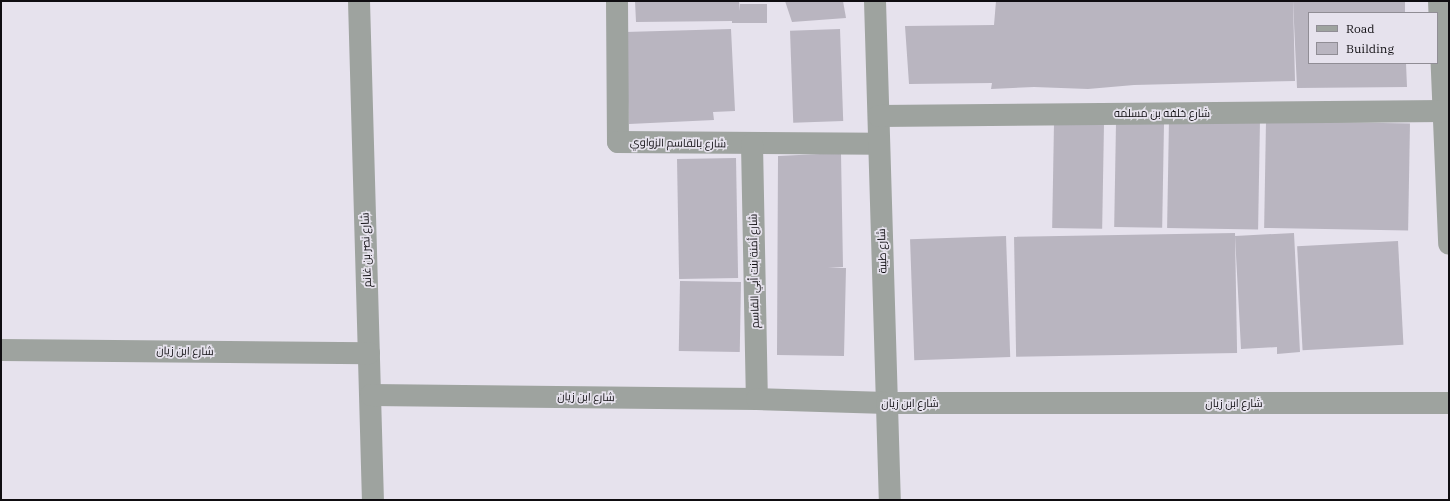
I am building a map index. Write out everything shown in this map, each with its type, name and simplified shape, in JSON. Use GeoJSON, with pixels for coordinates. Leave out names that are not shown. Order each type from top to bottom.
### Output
{"type":"FeatureCollection","features":[{"type":"Feature","properties":{"kind":"street","name":"شارع نصر بن غانم"},"geometry":{"type":"LineString","coordinates":[[360,1],[373,500]]}},
{"type":"Feature","properties":{"kind":"street","name":"شارع بالقاسم الزواوي"},"geometry":{"type":"LineString","coordinates":[[617,1],[618,142],[879,144]]}},
{"type":"Feature","properties":{"kind":"street","name":"شارع طيبة"},"geometry":{"type":"LineString","coordinates":[[875,1],[890,500]]}},
{"type":"Feature","properties":{"kind":"street"},"geometry":{"type":"LineString","coordinates":[[1439,1],[1449,244]]}},
{"type":"Feature","properties":{"kind":"street","name":"شارع خلفه بن مسلمه"},"geometry":{"type":"LineString","coordinates":[[879,116],[1444,111]]}},
{"type":"Feature","properties":{"kind":"street","name":"شارع أمنة بنت أبي القاسم"},"geometry":{"type":"LineString","coordinates":[[752,144],[757,399]]}},
{"type":"Feature","properties":{"kind":"street","name":"شارع ابن زيان"},"geometry":{"type":"LineString","coordinates":[[1,350],[369,354]]}},
{"type":"Feature","properties":{"kind":"street","name":"شارع ابن زيان"},"geometry":{"type":"LineString","coordinates":[[371,395],[757,399],[887,403],[1449,403]]}},
{"type":"Feature","properties":{"kind":"building"},"geometry":{"type":"Polygon","coordinates":[[[635,1],[739,1],[740,11],[740,4],[767,4],[767,23],[732,23],[732,21],[636,22],[635,1]]]}},
{"type":"Feature","properties":{"kind":"building"},"geometry":{"type":"Polygon","coordinates":[[[785,1],[843,1],[846,18],[792,22],[785,1]]]}},
{"type":"Feature","properties":{"kind":"building"},"geometry":{"type":"Polygon","coordinates":[[[996,1],[1293,1],[1295,81],[1134,85],[1088,89],[1034,87],[991,89],[992,83],[909,84],[905,26],[994,25],[996,1]]]}},
{"type":"Feature","properties":{"kind":"building"},"geometry":{"type":"Polygon","coordinates":[[[1293,1],[1405,1],[1405,12],[1308,12],[1308,64],[1406,64],[1407,87],[1297,88],[1293,1]]]}},
{"type":"Feature","properties":{"kind":"building"},"geometry":{"type":"Polygon","coordinates":[[[731,29],[735,111],[713,112],[714,120],[629,124],[625,32],[731,29]]]}},
{"type":"Feature","properties":{"kind":"building"},"geometry":{"type":"Polygon","coordinates":[[[840,29],[843,121],[793,123],[790,31],[840,29]]]}},
{"type":"Feature","properties":{"kind":"building"},"geometry":{"type":"Polygon","coordinates":[[[1169,119],[1260,121],[1258,230],[1167,228],[1169,119]]]}},
{"type":"Feature","properties":{"kind":"building"},"geometry":{"type":"Polygon","coordinates":[[[1266,121],[1410,124],[1408,230],[1264,228],[1266,121]]]}},
{"type":"Feature","properties":{"kind":"building"},"geometry":{"type":"Polygon","coordinates":[[[1054,123],[1104,124],[1102,229],[1052,228],[1054,123]]]}},
{"type":"Feature","properties":{"kind":"building"},"geometry":{"type":"Polygon","coordinates":[[[1116,123],[1164,124],[1162,228],[1114,227],[1116,123]]]}},
{"type":"Feature","properties":{"kind":"building"},"geometry":{"type":"Polygon","coordinates":[[[841,153],[843,267],[828,268],[846,268],[844,356],[777,355],[778,156],[841,153]]]}},
{"type":"Feature","properties":{"kind":"building"},"geometry":{"type":"Polygon","coordinates":[[[736,158],[738,278],[679,279],[677,159],[736,158]]]}},
{"type":"Feature","properties":{"kind":"building"},"geometry":{"type":"Polygon","coordinates":[[[1235,233],[1237,353],[1016,357],[1014,237],[1235,233]]]}},
{"type":"Feature","properties":{"kind":"building"},"geometry":{"type":"Polygon","coordinates":[[[1294,233],[1300,352],[1277,354],[1277,347],[1241,349],[1235,236],[1294,233]]]}},
{"type":"Feature","properties":{"kind":"building"},"geometry":{"type":"Polygon","coordinates":[[[1006,236],[1010,357],[914,360],[910,239],[1006,236]]]}},
{"type":"Feature","properties":{"kind":"building"},"geometry":{"type":"Polygon","coordinates":[[[1398,241],[1403,345],[1303,350],[1297,246],[1398,241]]]}},
{"type":"Feature","properties":{"kind":"building"},"geometry":{"type":"Polygon","coordinates":[[[680,281],[741,282],[740,352],[679,351],[680,281]]]}}]}
